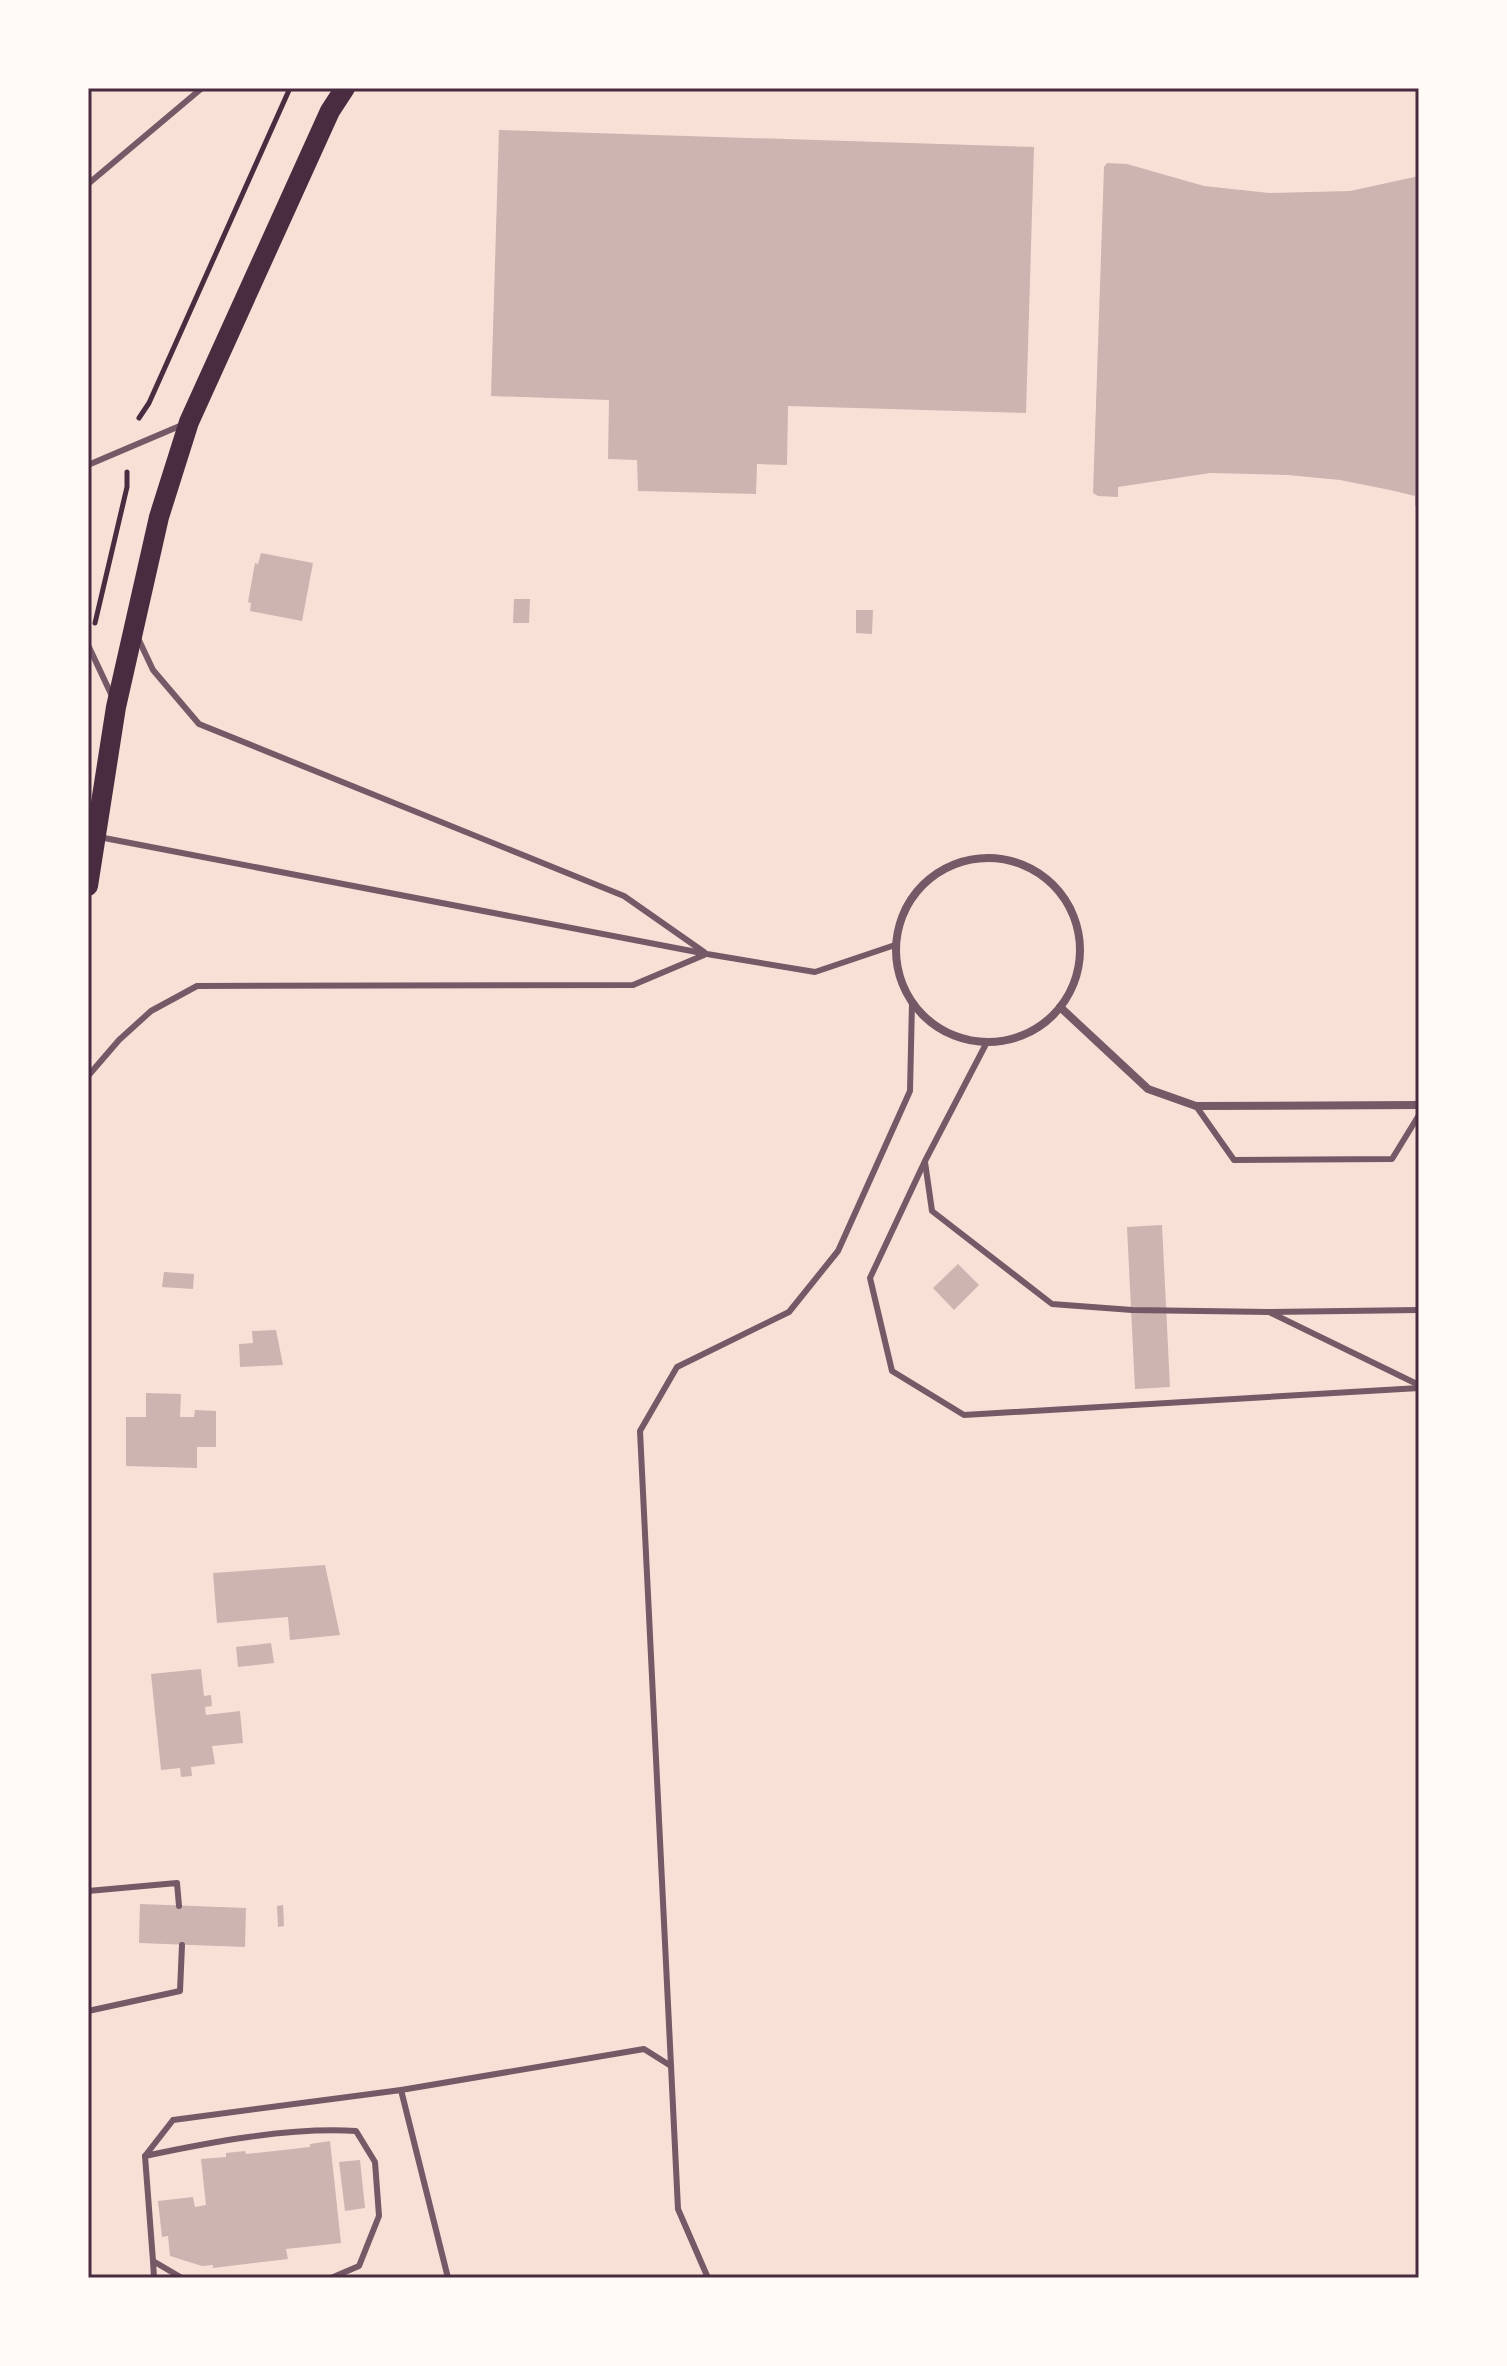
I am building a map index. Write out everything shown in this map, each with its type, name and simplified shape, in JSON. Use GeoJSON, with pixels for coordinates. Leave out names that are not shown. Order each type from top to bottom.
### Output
{"type":"FeatureCollection","features":[{"type":"Feature","properties":{"kind":"main road"},"geometry":{"type":"LineString","coordinates":[[88,886],[116,707],[159,517],[189,422],[330,111],[345,88]]}},
{"type":"Feature","properties":{"kind":"street"},"geometry":{"type":"LineString","coordinates":[[997,858],[1024,865],[1048,880],[1066,901],[1077,927],[1080,955],[1074,983],[1060,1007],[1040,1026],[1015,1039],[987,1042],[958,1038],[932,1024],[912,1003],[899,975],[895,945],[902,915],[918,890],[941,870],[969,859],[997,858]]}},
{"type":"Feature","properties":{"kind":"street"},"geometry":{"type":"LineString","coordinates":[[1060,1007],[1148,1089],[1196,1106],[1419,1105]]}},
{"type":"Feature","properties":{"kind":"lane"},"geometry":{"type":"LineString","coordinates":[[88,184],[202,88]]}},
{"type":"Feature","properties":{"kind":"lane"},"geometry":{"type":"LineString","coordinates":[[88,465],[189,422]]}},
{"type":"Feature","properties":{"kind":"lane"},"geometry":{"type":"LineString","coordinates":[[134,629],[153,670],[199,724],[624,896],[707,954]]}},
{"type":"Feature","properties":{"kind":"lane"},"geometry":{"type":"LineString","coordinates":[[89,646],[116,707]]}},
{"type":"Feature","properties":{"kind":"lane"},"geometry":{"type":"LineString","coordinates":[[88,835],[815,972],[895,945]]}},
{"type":"Feature","properties":{"kind":"lane"},"geometry":{"type":"LineString","coordinates":[[88,1076],[119,1040],[151,1011],[197,986],[633,985],[707,954]]}},
{"type":"Feature","properties":{"kind":"lane"},"geometry":{"type":"LineString","coordinates":[[708,2278],[678,2209],[640,1431],[677,1367],[789,1312],[838,1251],[910,1091],[912,1003]]}},
{"type":"Feature","properties":{"kind":"lane"},"geometry":{"type":"LineString","coordinates":[[987,1042],[925,1161],[870,1278],[892,1371],[964,1415],[1419,1386]]}},
{"type":"Feature","properties":{"kind":"lane"},"geometry":{"type":"LineString","coordinates":[[1196,1106],[1234,1160],[1392,1159],[1419,1115]]}},
{"type":"Feature","properties":{"kind":"lane"},"geometry":{"type":"LineString","coordinates":[[925,1161],[932,1211],[1052,1304],[1132,1310],[1419,1310]]}},
{"type":"Feature","properties":{"kind":"lane"},"geometry":{"type":"LineString","coordinates":[[1269,1312],[1419,1386]]}},
{"type":"Feature","properties":{"kind":"lane"},"geometry":{"type":"LineString","coordinates":[[88,1891],[177,1883],[179,1906]]}},
{"type":"Feature","properties":{"kind":"lane"},"geometry":{"type":"LineString","coordinates":[[88,2011],[180,1991],[182,1945]]}},
{"type":"Feature","properties":{"kind":"lane"},"geometry":{"type":"LineString","coordinates":[[154,2278],[145,2156],[173,2120],[401,2090],[644,2049],[671,2066]]}},
{"type":"Feature","properties":{"kind":"lane"},"geometry":{"type":"LineString","coordinates":[[401,2090],[448,2278]]}},
{"type":"Feature","properties":{"kind":"lane"},"geometry":{"type":"LineString","coordinates":[[145,2156],[230,2139],[324,2129],[356,2131],[375,2162],[379,2216],[359,2266],[331,2278]]}},
{"type":"Feature","properties":{"kind":"lane"},"geometry":{"type":"LineString","coordinates":[[153,2261],[182,2278]]}},
{"type":"Feature","properties":{"kind":"path"},"geometry":{"type":"LineString","coordinates":[[89,646],[127,487],[129,432],[149,403],[290,88]]}},
{"type":"Feature","properties":{"kind":"building"},"geometry":{"type":"Polygon","coordinates":[[[499,130],[1034,147],[1026,413],[788,406],[787,465],[757,464],[756,494],[638,491],[637,460],[608,459],[609,400],[491,396],[499,130]]]}},
{"type":"Feature","properties":{"kind":"building"},"geometry":{"type":"Polygon","coordinates":[[[1107,163],[1127,164],[1204,186],[1269,193],[1350,191],[1419,176],[1419,506],[1415,506],[1415,496],[1390,490],[1340,480],[1288,475],[1210,473],[1118,487],[1118,497],[1093,493],[1104,167],[1107,163]]]}},
{"type":"Feature","properties":{"kind":"building"},"geometry":{"type":"Polygon","coordinates":[[[261,553],[313,563],[302,621],[250,611],[251,603],[248,602],[255,563],[258,564],[261,553]]]}},
{"type":"Feature","properties":{"kind":"building"},"geometry":{"type":"Polygon","coordinates":[[[514,599],[530,599],[529,623],[513,623],[514,599]]]}},
{"type":"Feature","properties":{"kind":"building"},"geometry":{"type":"Polygon","coordinates":[[[856,610],[873,610],[872,634],[856,633],[856,610]]]}},
{"type":"Feature","properties":{"kind":"building"},"geometry":{"type":"Polygon","coordinates":[[[1162,1225],[1170,1387],[1135,1389],[1127,1227],[1162,1225]]]}},
{"type":"Feature","properties":{"kind":"building"},"geometry":{"type":"Polygon","coordinates":[[[958,1264],[979,1285],[954,1310],[933,1288],[958,1264]]]}},
{"type":"Feature","properties":{"kind":"building"},"geometry":{"type":"Polygon","coordinates":[[[164,1272],[194,1274],[193,1289],[162,1287],[164,1272]]]}},
{"type":"Feature","properties":{"kind":"building"},"geometry":{"type":"Polygon","coordinates":[[[276,1330],[283,1365],[240,1367],[239,1344],[253,1343],[252,1331],[276,1330]]]}},
{"type":"Feature","properties":{"kind":"building"},"geometry":{"type":"Polygon","coordinates":[[[146,1393],[181,1394],[180,1417],[194,1417],[195,1410],[216,1411],[216,1447],[197,1447],[197,1468],[126,1466],[126,1417],[146,1417],[146,1393]]]}},
{"type":"Feature","properties":{"kind":"building"},"geometry":{"type":"Polygon","coordinates":[[[325,1565],[340,1635],[290,1640],[288,1617],[217,1623],[213,1573],[325,1565]]]}},
{"type":"Feature","properties":{"kind":"building"},"geometry":{"type":"Polygon","coordinates":[[[271,1643],[274,1663],[238,1667],[236,1647],[271,1643]]]}},
{"type":"Feature","properties":{"kind":"building"},"geometry":{"type":"Polygon","coordinates":[[[201,1669],[204,1696],[211,1695],[212,1706],[205,1707],[206,1715],[240,1711],[243,1743],[212,1746],[215,1764],[191,1767],[192,1776],[181,1777],[180,1768],[161,1770],[151,1674],[201,1669]]]}},
{"type":"Feature","properties":{"kind":"building"},"geometry":{"type":"Polygon","coordinates":[[[140,1904],[246,1908],[245,1947],[139,1943],[140,1904]]]}},
{"type":"Feature","properties":{"kind":"building"},"geometry":{"type":"Polygon","coordinates":[[[283,1905],[284,1926],[278,1927],[277,1906],[283,1905]]]}},
{"type":"Feature","properties":{"kind":"building"},"geometry":{"type":"Polygon","coordinates":[[[330,2141],[341,2243],[286,2249],[288,2259],[213,2268],[213,2265],[202,2266],[170,2256],[168,2236],[162,2237],[158,2201],[193,2197],[195,2207],[206,2205],[201,2159],[226,2157],[226,2153],[245,2151],[246,2154],[310,2147],[310,2144],[330,2141]]]}},
{"type":"Feature","properties":{"kind":"building"},"geometry":{"type":"Polygon","coordinates":[[[360,2160],[365,2208],[345,2211],[339,2162],[360,2160]]]}}]}
